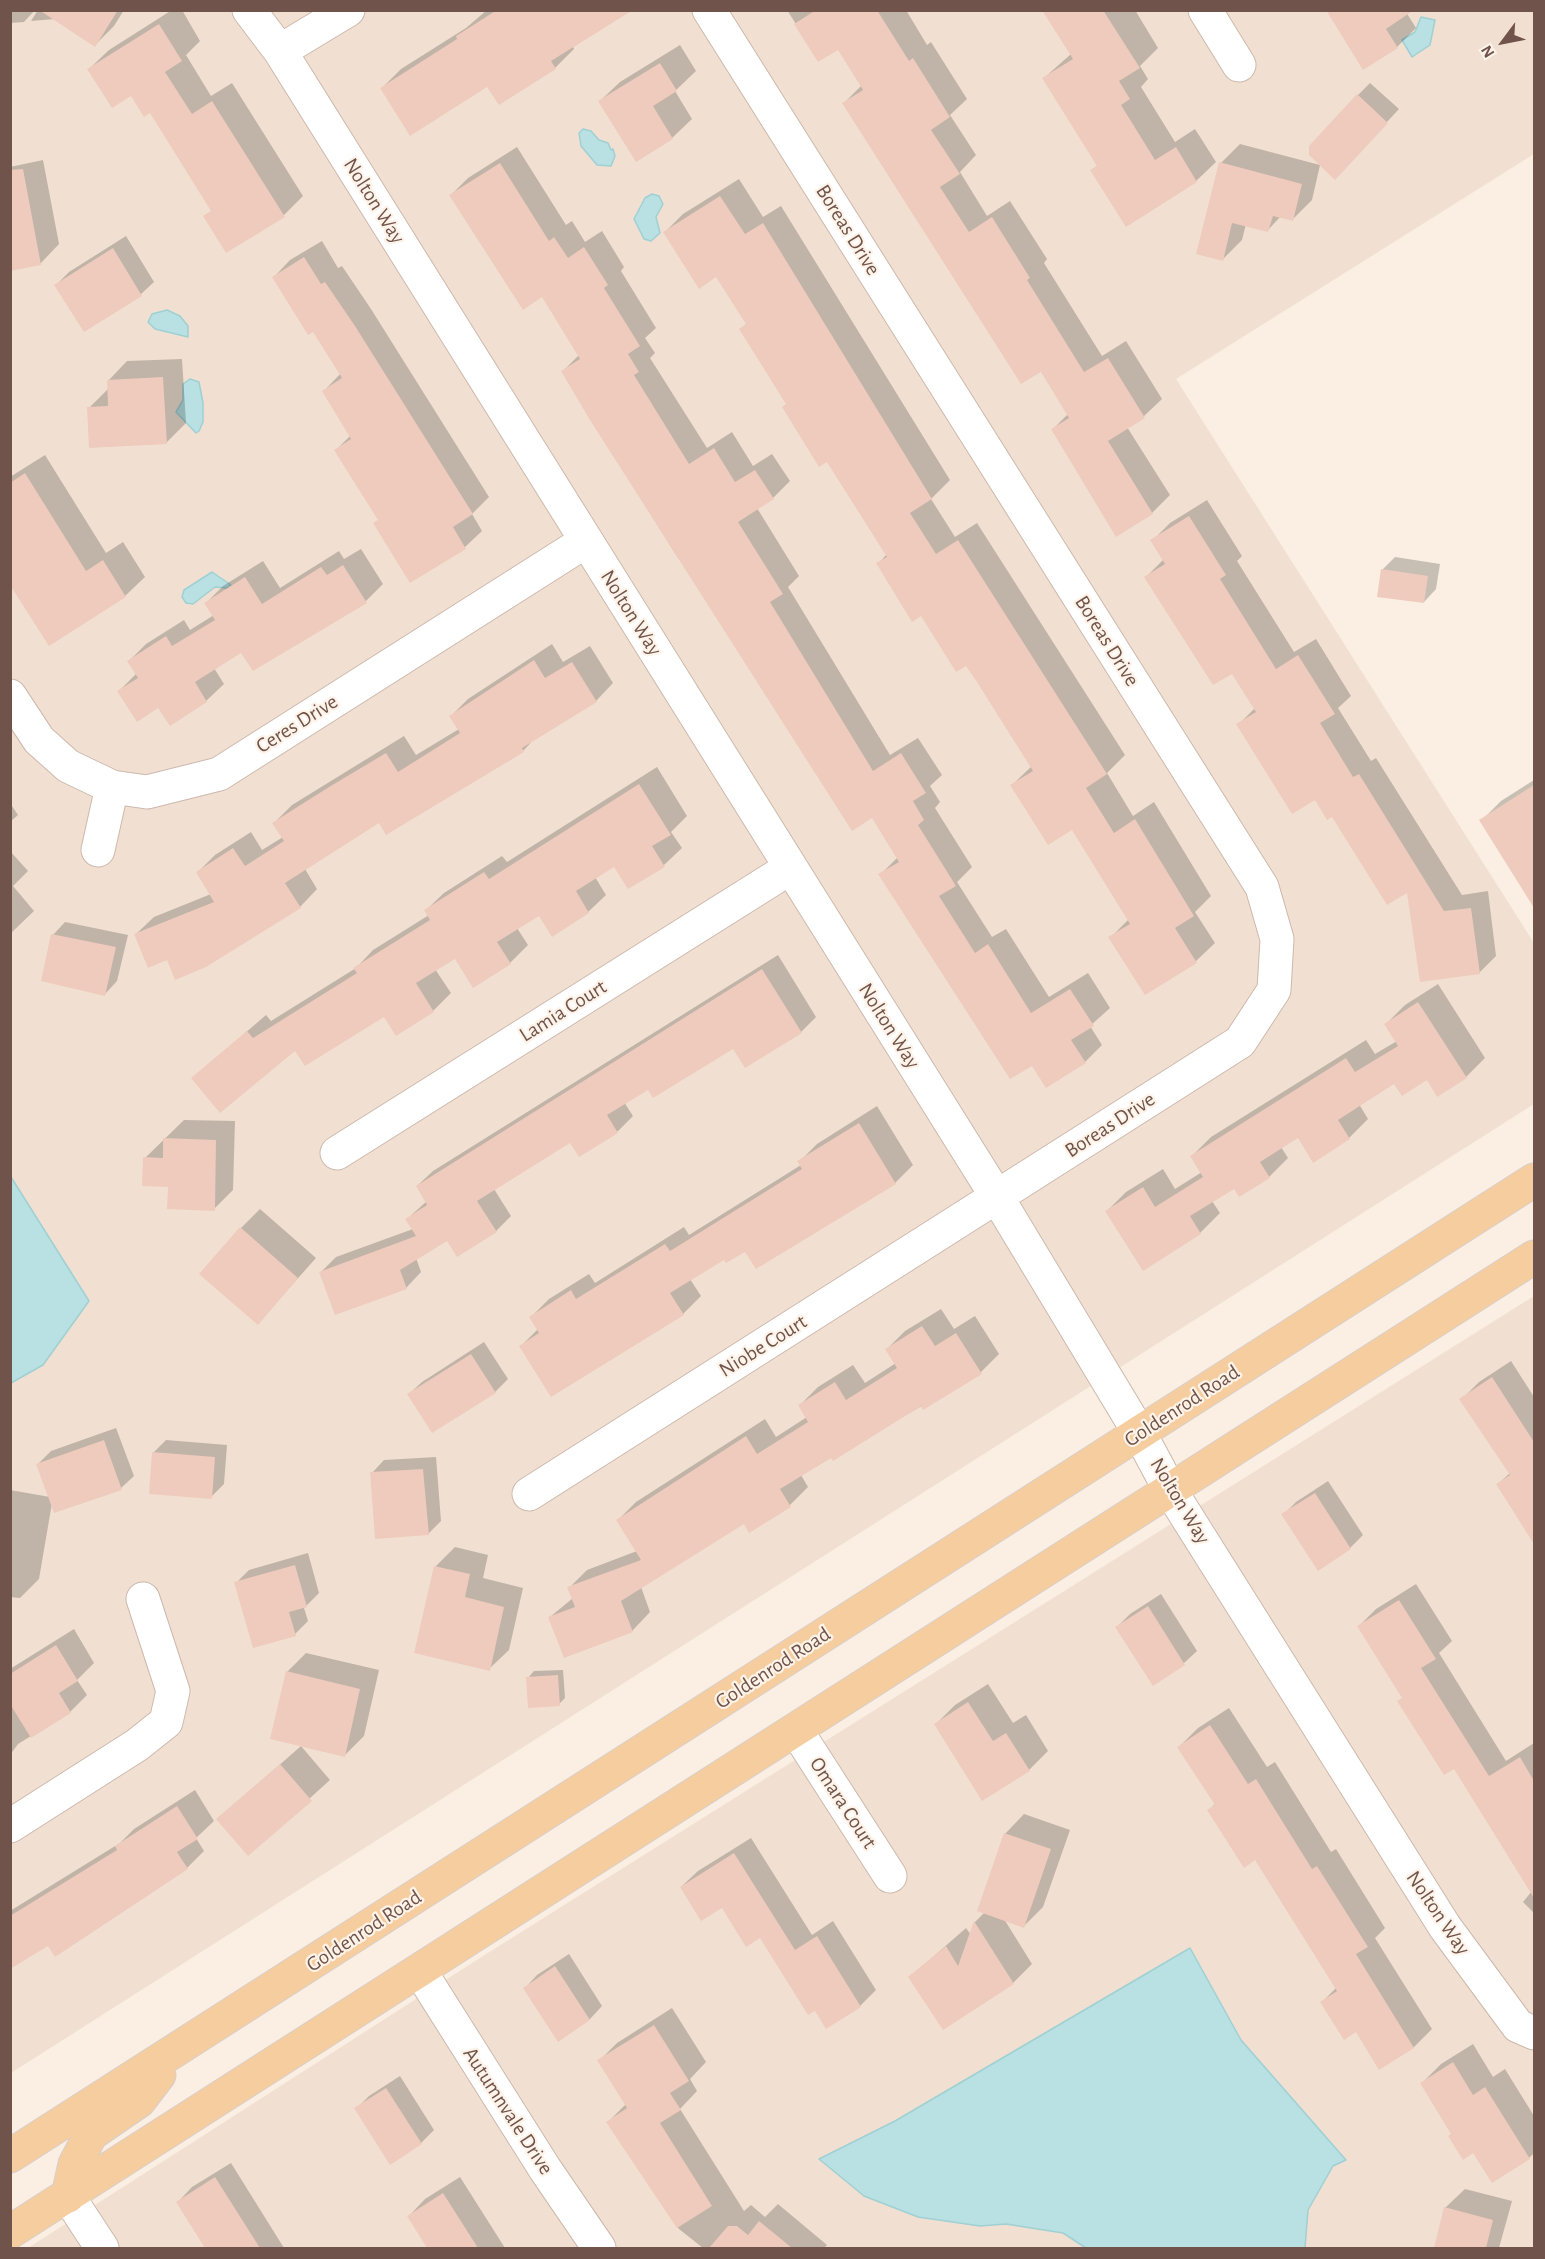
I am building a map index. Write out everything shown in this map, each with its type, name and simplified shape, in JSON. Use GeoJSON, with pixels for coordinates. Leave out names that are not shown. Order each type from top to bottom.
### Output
{"type":"FeatureCollection","features":[{"type":"Feature","properties":{"kind":"main road","name":"Goldenrod Road"},"geometry":{"type":"LineString","coordinates":[[10,2156],[1534,1180]]}},
{"type":"Feature","properties":{"kind":"main road"},"geometry":{"type":"LineString","coordinates":[[10,2232],[1170,1490],[1531,1268]]}},
{"type":"Feature","properties":{"kind":"main road"},"geometry":{"type":"LineString","coordinates":[[68,2196],[75,2164],[91,2134],[139,2101],[181,2047]]}},
{"type":"Feature","properties":{"kind":"street","name":"Nolton Way"},"geometry":{"type":"LineString","coordinates":[[249,10],[280,51],[997,1197],[1140,1434],[1170,1490],[1445,1927],[1518,2026],[1534,2033]]}},
{"type":"Feature","properties":{"kind":"street"},"geometry":{"type":"LineString","coordinates":[[280,51],[348,10]]}},
{"type":"Feature","properties":{"kind":"street","name":"Boreas Drive"},"geometry":{"type":"LineString","coordinates":[[709,10],[1262,886],[1277,939],[1274,990],[1240,1042],[997,1197]]}},
{"type":"Feature","properties":{"kind":"street"},"geometry":{"type":"LineString","coordinates":[[1205,10],[1239,65]]}},
{"type":"Feature","properties":{"kind":"street","name":"Ceres Drive"},"geometry":{"type":"LineString","coordinates":[[10,696],[39,740],[53,753],[68,766],[112,787],[147,792],[219,774],[586,541]]}},
{"type":"Feature","properties":{"kind":"street"},"geometry":{"type":"LineString","coordinates":[[98,850],[112,787]]}},
{"type":"Feature","properties":{"kind":"street","name":"Lamia Court"},"geometry":{"type":"LineString","coordinates":[[337,1153],[790,868]]}},
{"type":"Feature","properties":{"kind":"street","name":"Niobe Court"},"geometry":{"type":"LineString","coordinates":[[529,1494],[997,1197]]}},
{"type":"Feature","properties":{"kind":"street"},"geometry":{"type":"LineString","coordinates":[[10,1826],[136,1745],[166,1722],[173,1691],[142,1599]]}},
{"type":"Feature","properties":{"kind":"street","name":"Omara Court"},"geometry":{"type":"LineString","coordinates":[[796,1730],[890,1876]]}},
{"type":"Feature","properties":{"kind":"street","name":"Autumnvale Drive"},"geometry":{"type":"LineString","coordinates":[[420,1971],[545,2169],[599,2248]]}},
{"type":"Feature","properties":{"kind":"street"},"geometry":{"type":"LineString","coordinates":[[68,2196],[102,2248]]}},
{"type":"Feature","properties":{"kind":"shaded area"},"geometry":{"type":"Polygon","coordinates":[[[11,11],[1534,11],[1534,154],[1176,379],[1534,943],[1534,1104],[11,2073],[11,11]]]}},
{"type":"Feature","properties":{"kind":"shaded area"},"geometry":{"type":"Polygon","coordinates":[[[1534,1296],[1534,2248],[28,2248],[483,1956],[1534,1296]]]}},
{"type":"Feature","properties":{"kind":"water"},"geometry":{"type":"Polygon","coordinates":[[[1421,17],[1435,20],[1430,45],[1412,57],[1402,40],[1415,32],[1421,17]]]}},
{"type":"Feature","properties":{"kind":"water"},"geometry":{"type":"Polygon","coordinates":[[[583,129],[591,131],[599,140],[608,143],[611,150],[613,149],[615,156],[611,166],[597,165],[581,146],[579,133],[583,129]]]}},
{"type":"Feature","properties":{"kind":"water"},"geometry":{"type":"Polygon","coordinates":[[[652,194],[659,196],[663,204],[656,217],[660,233],[651,241],[644,239],[634,219],[645,198],[652,194]]]}},
{"type":"Feature","properties":{"kind":"water"},"geometry":{"type":"Polygon","coordinates":[[[167,310],[180,316],[188,326],[188,337],[155,329],[148,322],[152,314],[167,310]]]}},
{"type":"Feature","properties":{"kind":"water"},"geometry":{"type":"Polygon","coordinates":[[[190,379],[199,382],[203,403],[203,422],[196,433],[176,412],[183,400],[183,384],[190,379]]]}},
{"type":"Feature","properties":{"kind":"water"},"geometry":{"type":"Polygon","coordinates":[[[212,572],[231,585],[227,588],[215,587],[193,604],[186,603],[182,597],[184,590],[212,572]]]}},
{"type":"Feature","properties":{"kind":"water"},"geometry":{"type":"Polygon","coordinates":[[[11,1177],[89,1301],[43,1365],[11,1383],[11,1177]]]}},
{"type":"Feature","properties":{"kind":"water"},"geometry":{"type":"Polygon","coordinates":[[[1190,1948],[1241,2040],[1346,2160],[1333,2166],[1308,2210],[1305,2248],[1086,2248],[1063,2233],[1006,2224],[980,2226],[918,2217],[864,2196],[819,2159],[895,2121],[1190,1948]]]}},
{"type":"Feature","properties":{"kind":"building"},"geometry":{"type":"Polygon","coordinates":[[[39,10],[118,10],[95,47],[39,10]]]}},
{"type":"Feature","properties":{"kind":"building"},"geometry":{"type":"Polygon","coordinates":[[[497,10],[633,10],[551,61],[556,69],[499,105],[487,87],[410,136],[380,88],[457,39],[456,36],[497,10]]]}},
{"type":"Feature","properties":{"kind":"building"},"geometry":{"type":"Polygon","coordinates":[[[816,10],[877,10],[909,61],[913,58],[950,117],[931,130],[960,174],[940,187],[969,232],[992,217],[1030,278],[1027,280],[1084,372],[1108,358],[1145,418],[1108,441],[1153,514],[1116,537],[1051,429],[1069,418],[1041,372],[1021,384],[842,103],[863,90],[838,50],[818,62],[794,24],[816,10]]]}},
{"type":"Feature","properties":{"kind":"building"},"geometry":{"type":"Polygon","coordinates":[[[1042,10],[1103,10],[1140,68],[1119,81],[1130,99],[1121,105],[1155,160],[1176,147],[1197,182],[1126,227],[1090,170],[1097,166],[1042,78],[1073,59],[1042,10]]]}},
{"type":"Feature","properties":{"kind":"building"},"geometry":{"type":"Polygon","coordinates":[[[1326,10],[1414,10],[1386,29],[1398,48],[1363,70],[1326,10]]]}},
{"type":"Feature","properties":{"kind":"building"},"geometry":{"type":"Polygon","coordinates":[[[159,24],[182,61],[165,72],[192,114],[212,101],[285,217],[226,253],[203,216],[211,211],[150,113],[144,117],[131,96],[112,108],[87,69],[159,24]]]}},
{"type":"Feature","properties":{"kind":"building"},"geometry":{"type":"Polygon","coordinates":[[[660,63],[677,91],[653,106],[673,139],[636,162],[598,101],[660,63]]]}},
{"type":"Feature","properties":{"kind":"building"},"geometry":{"type":"Polygon","coordinates":[[[1357,94],[1388,123],[1335,180],[1309,155],[1309,146],[1357,94]]]}},
{"type":"Feature","properties":{"kind":"building"},"geometry":{"type":"Polygon","coordinates":[[[1219,162],[1302,184],[1293,221],[1273,216],[1268,232],[1232,223],[1223,261],[1196,254],[1219,162]]]}},
{"type":"Feature","properties":{"kind":"building"},"geometry":{"type":"Polygon","coordinates":[[[500,163],[549,241],[554,237],[568,258],[584,247],[608,285],[604,288],[640,346],[628,354],[639,372],[634,375],[689,464],[714,448],[735,482],[755,470],[774,499],[738,522],[783,594],[770,602],[873,771],[901,753],[926,793],[913,801],[924,820],[918,825],[956,886],[939,896],[975,953],[988,944],[1031,1013],[1070,989],[1094,1026],[1071,1040],[1086,1063],[1046,1088],[1032,1066],[1010,1079],[878,874],[899,862],[872,818],[852,831],[590,420],[561,371],[580,359],[542,297],[523,310],[449,195],[500,163]]]}},
{"type":"Feature","properties":{"kind":"building"},"geometry":{"type":"Polygon","coordinates":[[[23,169],[41,265],[10,271],[10,170],[23,169]]]}},
{"type":"Feature","properties":{"kind":"building"},"geometry":{"type":"Polygon","coordinates":[[[720,196],[745,234],[763,223],[932,499],[910,513],[936,554],[958,540],[1107,774],[1086,788],[1114,833],[1135,819],[1194,916],[1175,928],[1197,963],[1145,995],[1108,937],[1130,924],[1072,830],[1048,845],[1010,785],[1033,771],[966,666],[956,672],[921,616],[912,622],[876,563],[887,557],[827,462],[819,467],[782,407],[786,404],[739,329],[746,324],[716,277],[699,289],[663,232],[720,196]]]}},
{"type":"Feature","properties":{"kind":"building"},"geometry":{"type":"Polygon","coordinates":[[[113,248],[142,296],[84,332],[54,285],[113,248]]]}},
{"type":"Feature","properties":{"kind":"building"},"geometry":{"type":"Polygon","coordinates":[[[304,257],[321,284],[325,282],[355,326],[473,514],[453,527],[466,549],[410,583],[373,523],[378,520],[334,450],[351,439],[322,391],[342,378],[313,332],[308,335],[272,277],[304,257]]]}},
{"type":"Feature","properties":{"kind":"building"},"geometry":{"type":"Polygon","coordinates":[[[163,377],[167,444],[89,448],[87,407],[108,406],[107,380],[163,377]]]}},
{"type":"Feature","properties":{"kind":"building"},"geometry":{"type":"Polygon","coordinates":[[[25,473],[86,571],[103,560],[126,597],[49,646],[10,585],[10,483],[25,473]]]}},
{"type":"Feature","properties":{"kind":"building"},"geometry":{"type":"Polygon","coordinates":[[[1189,516],[1226,575],[1220,579],[1276,669],[1298,655],[1335,714],[1320,723],[1353,777],[1359,774],[1444,911],[1471,908],[1480,974],[1420,982],[1407,893],[1387,905],[1332,817],[1327,820],[1315,800],[1292,814],[1236,724],[1256,712],[1232,674],[1213,685],[1144,577],[1165,564],[1150,540],[1189,516]]]}},
{"type":"Feature","properties":{"kind":"building"},"geometry":{"type":"Polygon","coordinates":[[[343,565],[367,603],[253,671],[241,653],[195,682],[207,702],[170,726],[158,708],[137,722],[117,691],[138,678],[127,661],[166,636],[172,646],[215,620],[204,603],[245,577],[262,604],[321,567],[327,575],[343,565]]]}},
{"type":"Feature","properties":{"kind":"building"},"geometry":{"type":"Polygon","coordinates":[[[1381,569],[1428,576],[1424,603],[1377,597],[1381,569]]]}},
{"type":"Feature","properties":{"kind":"building"},"geometry":{"type":"Polygon","coordinates":[[[534,660],[545,678],[572,662],[597,702],[522,748],[524,752],[386,835],[379,823],[285,883],[301,908],[206,967],[175,980],[167,960],[148,968],[134,934],[214,902],[196,872],[233,848],[245,866],[284,841],[272,823],[386,753],[398,772],[460,733],[449,716],[534,660]]]}},
{"type":"Feature","properties":{"kind":"building"},"geometry":{"type":"Polygon","coordinates":[[[639,784],[671,835],[652,846],[665,867],[628,889],[614,867],[576,891],[589,913],[552,937],[539,916],[497,942],[511,964],[473,988],[455,959],[416,983],[434,1012],[396,1036],[384,1017],[305,1066],[295,1051],[220,1113],[191,1078],[247,1031],[253,1038],[357,973],[353,968],[430,920],[424,910],[484,872],[489,879],[639,784]]]}},
{"type":"Feature","properties":{"kind":"building"},"geometry":{"type":"Polygon","coordinates":[[[1534,785],[1534,908],[1479,820],[1534,785]]]}},
{"type":"Feature","properties":{"kind":"building"},"geometry":{"type":"Polygon","coordinates":[[[51,934],[116,947],[105,996],[41,981],[51,934]]]}},
{"type":"Feature","properties":{"kind":"building"},"geometry":{"type":"Polygon","coordinates":[[[762,969],[802,1033],[745,1068],[733,1049],[653,1098],[648,1090],[607,1115],[618,1133],[579,1157],[570,1143],[477,1201],[497,1232],[457,1257],[447,1241],[400,1270],[407,1289],[335,1315],[319,1272],[416,1236],[405,1219],[427,1205],[416,1186],[762,969]]]}},
{"type":"Feature","properties":{"kind":"building"},"geometry":{"type":"Polygon","coordinates":[[[1418,1002],[1467,1078],[1437,1097],[1427,1080],[1402,1096],[1394,1084],[1338,1120],[1350,1139],[1313,1163],[1298,1138],[1260,1162],[1270,1178],[1239,1197],[1234,1189],[1190,1216],[1201,1234],[1143,1271],[1105,1211],[1143,1187],[1155,1207],[1203,1177],[1190,1156],[1346,1058],[1355,1072],[1398,1046],[1384,1024],[1418,1002]]]}},
{"type":"Feature","properties":{"kind":"building"},"geometry":{"type":"Polygon","coordinates":[[[859,1123],[896,1184],[756,1269],[745,1252],[726,1263],[724,1260],[670,1293],[684,1315],[551,1397],[519,1346],[539,1333],[529,1317],[571,1290],[576,1299],[665,1244],[670,1251],[802,1169],[797,1161],[859,1123]]]}},
{"type":"Feature","properties":{"kind":"building"},"geometry":{"type":"Polygon","coordinates":[[[163,1138],[216,1140],[215,1211],[167,1209],[168,1187],[142,1186],[143,1157],[163,1158],[163,1138]]]}},
{"type":"Feature","properties":{"kind":"building"},"geometry":{"type":"Polygon","coordinates":[[[240,1227],[298,1278],[258,1325],[199,1274],[240,1227]]]}},
{"type":"Feature","properties":{"kind":"building"},"geometry":{"type":"Polygon","coordinates":[[[922,1326],[935,1346],[956,1333],[982,1374],[923,1410],[921,1406],[833,1461],[831,1458],[780,1489],[791,1507],[749,1533],[744,1524],[621,1601],[633,1632],[564,1658],[548,1617],[575,1607],[567,1587],[641,1560],[616,1520],[746,1436],[757,1454],[808,1422],[798,1405],[835,1382],[846,1400],[897,1368],[885,1349],[922,1326]]]}},
{"type":"Feature","properties":{"kind":"building"},"geometry":{"type":"Polygon","coordinates":[[[471,1354],[496,1393],[432,1433],[407,1394],[471,1354]]]}},
{"type":"Feature","properties":{"kind":"building"},"geometry":{"type":"Polygon","coordinates":[[[1492,1377],[1534,1442],[1534,1544],[1496,1484],[1510,1475],[1459,1399],[1492,1377]]]}},
{"type":"Feature","properties":{"kind":"building"},"geometry":{"type":"Polygon","coordinates":[[[104,1440],[122,1490],[54,1513],[36,1464],[104,1440]]]}},
{"type":"Feature","properties":{"kind":"building"},"geometry":{"type":"Polygon","coordinates":[[[152,1452],[215,1457],[212,1499],[149,1494],[152,1452]]]}},
{"type":"Feature","properties":{"kind":"building"},"geometry":{"type":"Polygon","coordinates":[[[423,1469],[429,1535],[375,1539],[370,1472],[423,1469]]]}},
{"type":"Feature","properties":{"kind":"building"},"geometry":{"type":"Polygon","coordinates":[[[1315,1493],[1351,1549],[1318,1571],[1281,1514],[1315,1493]]]}},
{"type":"Feature","properties":{"kind":"building"},"geometry":{"type":"Polygon","coordinates":[[[295,1565],[307,1607],[289,1612],[296,1636],[253,1648],[234,1582],[295,1565]]]}},
{"type":"Feature","properties":{"kind":"building"},"geometry":{"type":"Polygon","coordinates":[[[434,1566],[470,1574],[465,1597],[504,1607],[490,1671],[414,1653],[434,1566]]]}},
{"type":"Feature","properties":{"kind":"building"},"geometry":{"type":"Polygon","coordinates":[[[1399,1600],[1436,1659],[1421,1668],[1489,1776],[1520,1757],[1534,1781],[1534,1898],[1454,1769],[1444,1775],[1397,1701],[1402,1698],[1357,1626],[1399,1600]]]}},
{"type":"Feature","properties":{"kind":"building"},"geometry":{"type":"Polygon","coordinates":[[[1148,1606],[1185,1665],[1153,1686],[1115,1627],[1148,1606]]]}},
{"type":"Feature","properties":{"kind":"building"},"geometry":{"type":"Polygon","coordinates":[[[56,1645],[78,1681],[59,1693],[71,1713],[31,1738],[10,1704],[10,1674],[56,1645]]]}},
{"type":"Feature","properties":{"kind":"building"},"geometry":{"type":"Polygon","coordinates":[[[286,1671],[360,1689],[345,1757],[270,1739],[286,1671]]]}},
{"type":"Feature","properties":{"kind":"building"},"geometry":{"type":"Polygon","coordinates":[[[558,1675],[560,1706],[528,1708],[526,1677],[558,1675]]]}},
{"type":"Feature","properties":{"kind":"building"},"geometry":{"type":"Polygon","coordinates":[[[968,1702],[993,1741],[1006,1733],[1030,1771],[982,1801],[934,1724],[968,1702]]]}},
{"type":"Feature","properties":{"kind":"building"},"geometry":{"type":"Polygon","coordinates":[[[1210,1725],[1248,1784],[1256,1779],[1312,1869],[1317,1866],[1368,1947],[1356,1954],[1414,2048],[1379,2070],[1356,2032],[1344,2040],[1320,2002],[1337,1991],[1255,1860],[1244,1868],[1207,1810],[1215,1805],[1177,1747],[1210,1725]]]}},
{"type":"Feature","properties":{"kind":"building"},"geometry":{"type":"Polygon","coordinates":[[[280,1764],[312,1801],[248,1856],[216,1819],[280,1764]]]}},
{"type":"Feature","properties":{"kind":"building"},"geometry":{"type":"Polygon","coordinates":[[[177,1806],[198,1839],[177,1852],[188,1869],[55,1957],[48,1946],[10,1969],[10,1916],[117,1850],[115,1846],[177,1806]]]}},
{"type":"Feature","properties":{"kind":"building"},"geometry":{"type":"Polygon","coordinates":[[[1004,1833],[1051,1849],[1024,1928],[977,1911],[1004,1833]]]}},
{"type":"Feature","properties":{"kind":"building"},"geometry":{"type":"Polygon","coordinates":[[[734,1853],[795,1950],[817,1936],[861,2007],[826,2029],[815,2011],[808,2015],[760,1938],[746,1947],[722,1908],[701,1921],[680,1887],[734,1853]]]}},
{"type":"Feature","properties":{"kind":"building"},"geometry":{"type":"Polygon","coordinates":[[[974,1921],[1014,1984],[943,2030],[908,1977],[946,1946],[958,1966],[974,1921]]]}},
{"type":"Feature","properties":{"kind":"building"},"geometry":{"type":"Polygon","coordinates":[[[555,1966],[590,2020],[558,2042],[523,1988],[555,1966]]]}},
{"type":"Feature","properties":{"kind":"building"},"geometry":{"type":"Polygon","coordinates":[[[654,2025],[689,2081],[670,2093],[681,2110],[660,2123],[712,2206],[677,2228],[606,2122],[627,2108],[597,2060],[654,2025]]]}},
{"type":"Feature","properties":{"kind":"building"},"geometry":{"type":"Polygon","coordinates":[[[1453,2062],[1473,2095],[1485,2087],[1530,2159],[1492,2183],[1473,2153],[1463,2160],[1448,2136],[1451,2134],[1420,2083],[1453,2062]]]}},
{"type":"Feature","properties":{"kind":"building"},"geometry":{"type":"Polygon","coordinates":[[[386,2088],[422,2144],[390,2165],[354,2108],[386,2088]]]}},
{"type":"Feature","properties":{"kind":"building"},"geometry":{"type":"Polygon","coordinates":[[[215,2177],[260,2248],[205,2248],[176,2202],[215,2177]]]}},
{"type":"Feature","properties":{"kind":"building"},"geometry":{"type":"Polygon","coordinates":[[[443,2193],[478,2248],[427,2248],[407,2216],[443,2193]]]}},
{"type":"Feature","properties":{"kind":"building"},"geometry":{"type":"Polygon","coordinates":[[[1444,2207],[1493,2220],[1486,2248],[1434,2248],[1444,2207]]]}},
{"type":"Feature","properties":{"kind":"building"},"geometry":{"type":"Polygon","coordinates":[[[759,2221],[792,2248],[709,2248],[728,2226],[737,2226],[748,2235],[759,2221]]]}}]}
